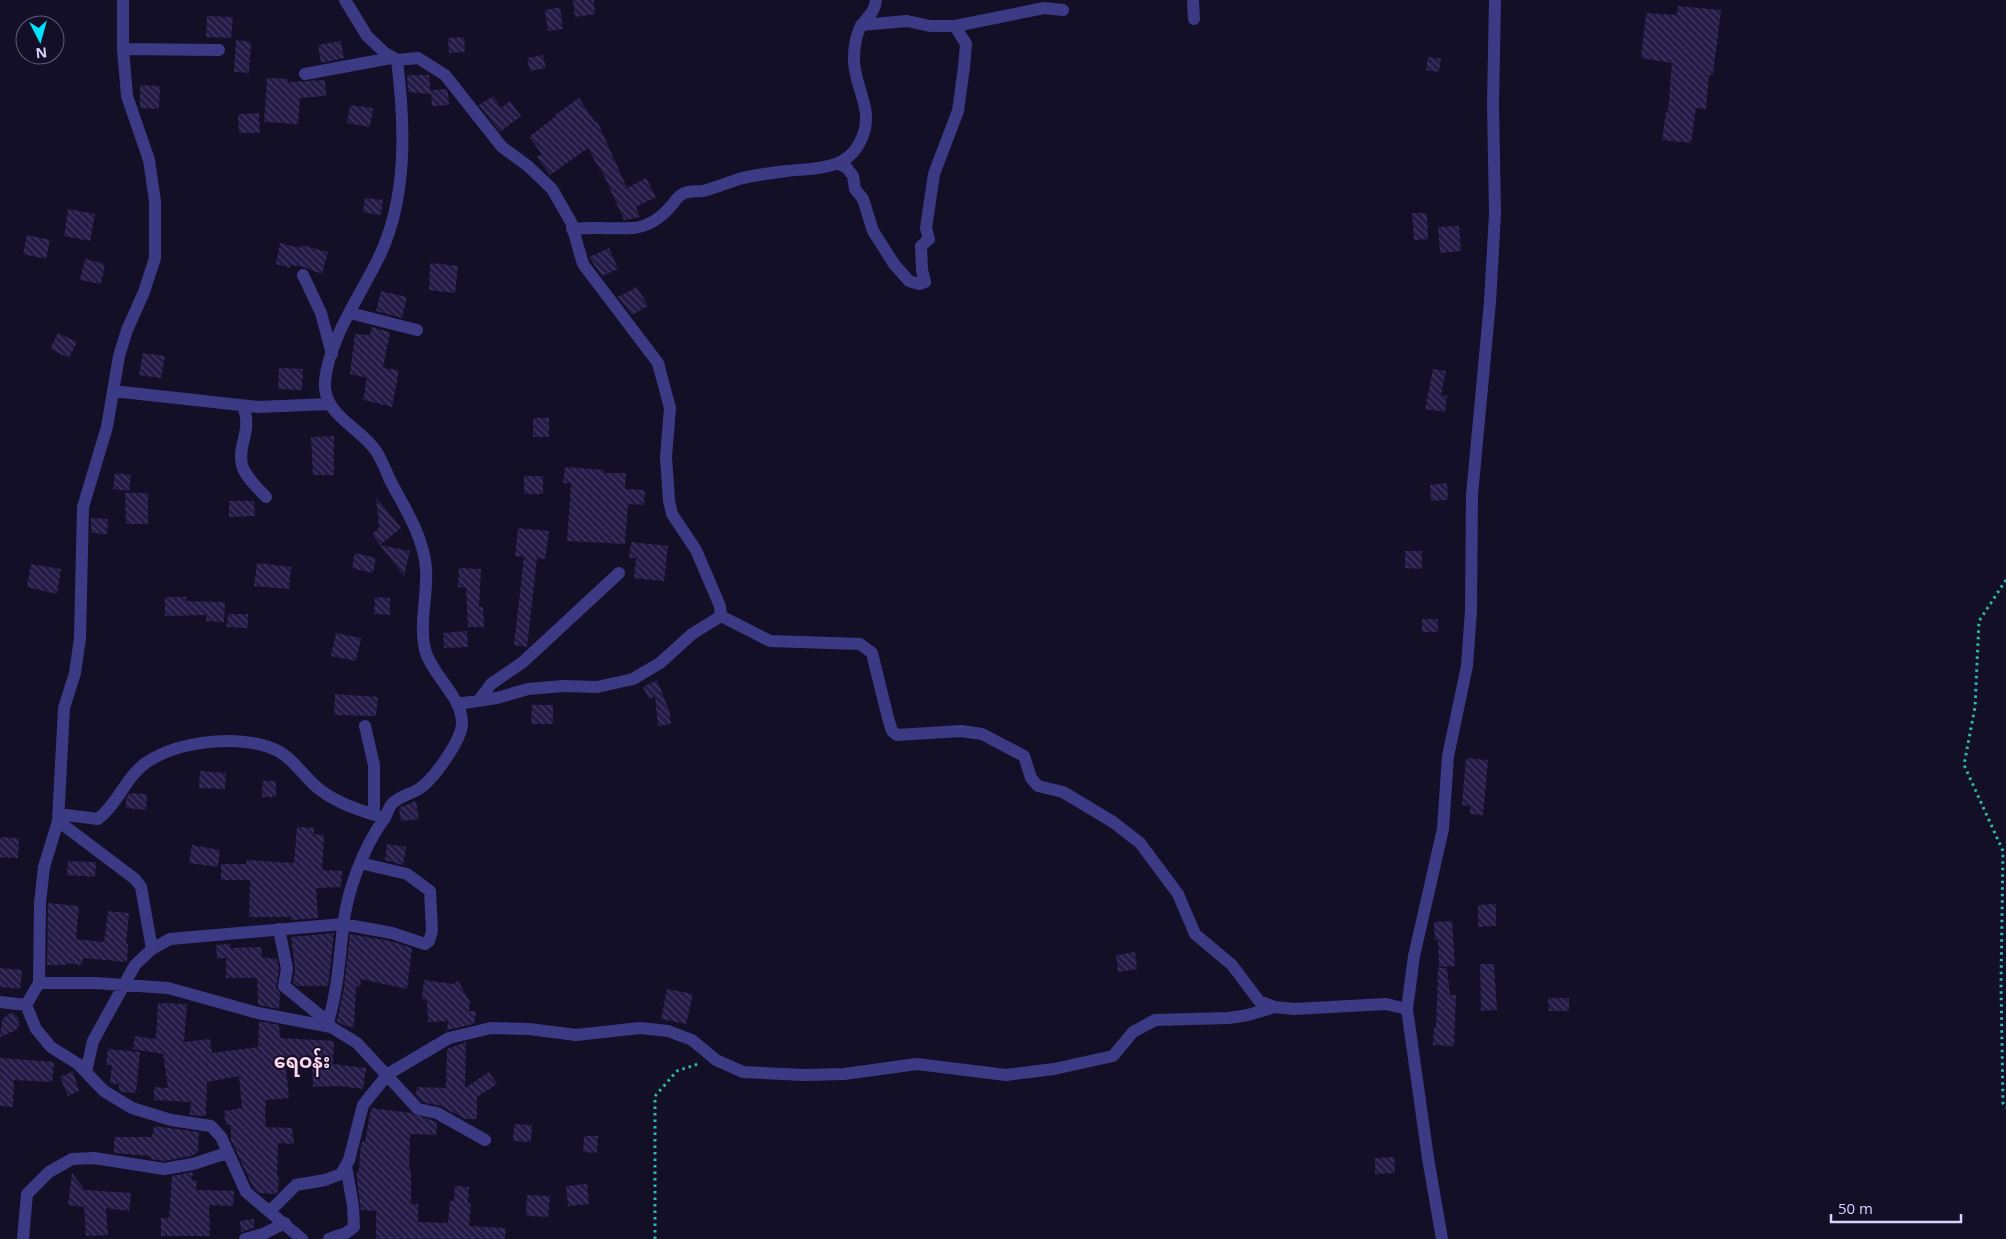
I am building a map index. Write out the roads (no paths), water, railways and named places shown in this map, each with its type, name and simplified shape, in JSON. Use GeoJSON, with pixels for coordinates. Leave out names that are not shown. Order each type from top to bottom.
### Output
{"type":"FeatureCollection","features":[{"type":"Feature","properties":{"kind":"street"},"geometry":{"type":"LineString","coordinates":[[26,1005],[39,983],[40,903],[44,867],[58,818],[64,708],[75,673],[80,638],[83,507],[106,427],[127,330],[144,292],[155,258],[155,201],[149,160],[128,96],[123,49],[123,0]]}},
{"type":"Feature","properties":{"kind":"street"},"geometry":{"type":"LineString","coordinates":[[330,1025],[337,991],[343,924],[360,863],[380,816],[392,803],[421,788],[452,749],[462,726],[461,712],[457,704],[426,654],[423,629],[426,600],[426,568],[421,540],[376,451],[356,428],[339,417],[329,404],[325,382],[332,354],[350,313],[379,258],[398,196],[402,163],[401,92],[394,59],[368,36],[345,0]]}},
{"type":"Feature","properties":{"kind":"street"},"geometry":{"type":"LineString","coordinates":[[572,229],[602,226],[634,228],[659,219],[680,195],[690,191],[700,191],[740,179],[788,171],[814,170],[839,164],[849,158],[861,142],[867,113],[863,92],[855,73],[854,57],[857,34],[862,25],[870,18],[876,0]]}},
{"type":"Feature","properties":{"kind":"street"},"geometry":{"type":"LineString","coordinates":[[1193,0],[1194,19]]}},
{"type":"Feature","properties":{"kind":"street"},"geometry":{"type":"LineString","coordinates":[[1442,1239],[1428,1158],[1407,1009],[1414,956],[1443,828],[1448,756],[1467,666],[1471,610],[1472,494],[1490,302],[1495,214],[1493,104],[1495,0]]}},
{"type":"Feature","properties":{"kind":"street"},"geometry":{"type":"LineString","coordinates":[[862,25],[907,21],[930,26],[955,26],[1044,8],[1063,10]]}},
{"type":"Feature","properties":{"kind":"street"},"geometry":{"type":"LineString","coordinates":[[839,164],[847,168],[852,176],[855,188],[863,199],[873,231],[894,264],[909,281],[918,284],[925,282],[922,270],[921,246],[929,239],[926,228],[934,174],[958,111],[964,68],[966,44],[955,26]]}},
{"type":"Feature","properties":{"kind":"street"},"geometry":{"type":"LineString","coordinates":[[123,49],[219,50]]}},
{"type":"Feature","properties":{"kind":"street"},"geometry":{"type":"LineString","coordinates":[[305,74],[394,59],[418,58],[445,75],[502,147],[528,166],[552,189],[571,222],[582,264],[658,363],[670,408],[666,457],[669,501],[672,514],[696,550],[720,606],[721,616]]}},
{"type":"Feature","properties":{"kind":"street"},"geometry":{"type":"LineString","coordinates":[[303,275],[321,313],[332,354]]}},
{"type":"Feature","properties":{"kind":"street"},"geometry":{"type":"LineString","coordinates":[[350,313],[417,330]]}},
{"type":"Feature","properties":{"kind":"street"},"geometry":{"type":"LineString","coordinates":[[113,391],[258,407],[329,404]]}},
{"type":"Feature","properties":{"kind":"street"},"geometry":{"type":"LineString","coordinates":[[243,406],[248,418],[242,465],[266,497]]}},
{"type":"Feature","properties":{"kind":"street"},"geometry":{"type":"LineString","coordinates":[[479,700],[491,684],[523,662],[619,573]]}},
{"type":"Feature","properties":{"kind":"street"},"geometry":{"type":"LineString","coordinates":[[721,616],[770,641],[860,644],[872,653],[892,732],[897,735],[961,732],[982,734],[1024,756],[1031,778],[1038,786],[1062,792],[1127,831],[1140,843],[1184,904],[1195,934],[1220,952],[1259,1001],[1275,1007],[1294,1009],[1386,1004],[1407,1009]]}},
{"type":"Feature","properties":{"kind":"street"},"geometry":{"type":"LineString","coordinates":[[457,704],[497,698],[528,689],[563,686],[597,687],[633,679],[660,663],[692,634],[721,616]]}},
{"type":"Feature","properties":{"kind":"street"},"geometry":{"type":"LineString","coordinates":[[365,726],[374,765],[380,816]]}},
{"type":"Feature","properties":{"kind":"street"},"geometry":{"type":"LineString","coordinates":[[58,818],[98,819],[109,811],[136,772],[147,762],[169,752],[202,743],[233,740],[255,743],[281,753],[319,789],[349,807],[380,816]]}},
{"type":"Feature","properties":{"kind":"street"},"geometry":{"type":"LineString","coordinates":[[58,818],[135,879],[141,887],[152,950]]}},
{"type":"Feature","properties":{"kind":"street"},"geometry":{"type":"LineString","coordinates":[[86,1072],[94,1042],[135,964],[152,950],[170,940],[279,928],[343,924],[392,933],[425,944],[429,941],[432,931],[430,891],[407,874],[360,863]]}},
{"type":"Feature","properties":{"kind":"street"},"geometry":{"type":"LineString","coordinates":[[279,928],[287,969],[284,986],[330,1025],[357,1043],[418,1108],[437,1113],[485,1140]]}},
{"type":"Feature","properties":{"kind":"street"},"geometry":{"type":"LineString","coordinates":[[39,983],[95,983],[168,988],[258,1013],[330,1025]]}},
{"type":"Feature","properties":{"kind":"street"},"geometry":{"type":"LineString","coordinates":[[0,1002],[26,1005]]}},
{"type":"Feature","properties":{"kind":"street"},"geometry":{"type":"LineString","coordinates":[[26,1005],[36,1029],[52,1047],[78,1064],[104,1091],[132,1108],[171,1120],[211,1126],[221,1137],[246,1192],[302,1239]]}},
{"type":"Feature","properties":{"kind":"street"},"geometry":{"type":"LineString","coordinates":[[270,1211],[296,1186],[325,1180],[341,1174],[346,1166],[364,1105],[388,1074],[449,1038],[491,1028],[529,1029],[576,1035],[640,1028],[668,1031],[692,1040],[716,1060],[743,1072],[768,1074],[844,1074],[917,1064],[1006,1075],[1025,1074],[1113,1056],[1133,1032],[1155,1020],[1248,1016],[1275,1007]]}},
{"type":"Feature","properties":{"kind":"street"},"geometry":{"type":"LineString","coordinates":[[23,1239],[27,1194],[49,1172],[72,1159],[94,1158],[164,1169],[193,1164],[227,1153]]}},
{"type":"Feature","properties":{"kind":"street"},"geometry":{"type":"LineString","coordinates":[[329,1239],[346,1233],[354,1227],[353,1206],[346,1166]]}},
{"type":"Feature","properties":{"kind":"street"},"geometry":{"type":"LineString","coordinates":[[245,1239],[262,1234],[284,1223]]}},
{"type":"Feature","properties":{"kind":"district","name":"ရေဝန်း"},"geometry":{"type":"Point","coordinates":[302,1061]}}]}
